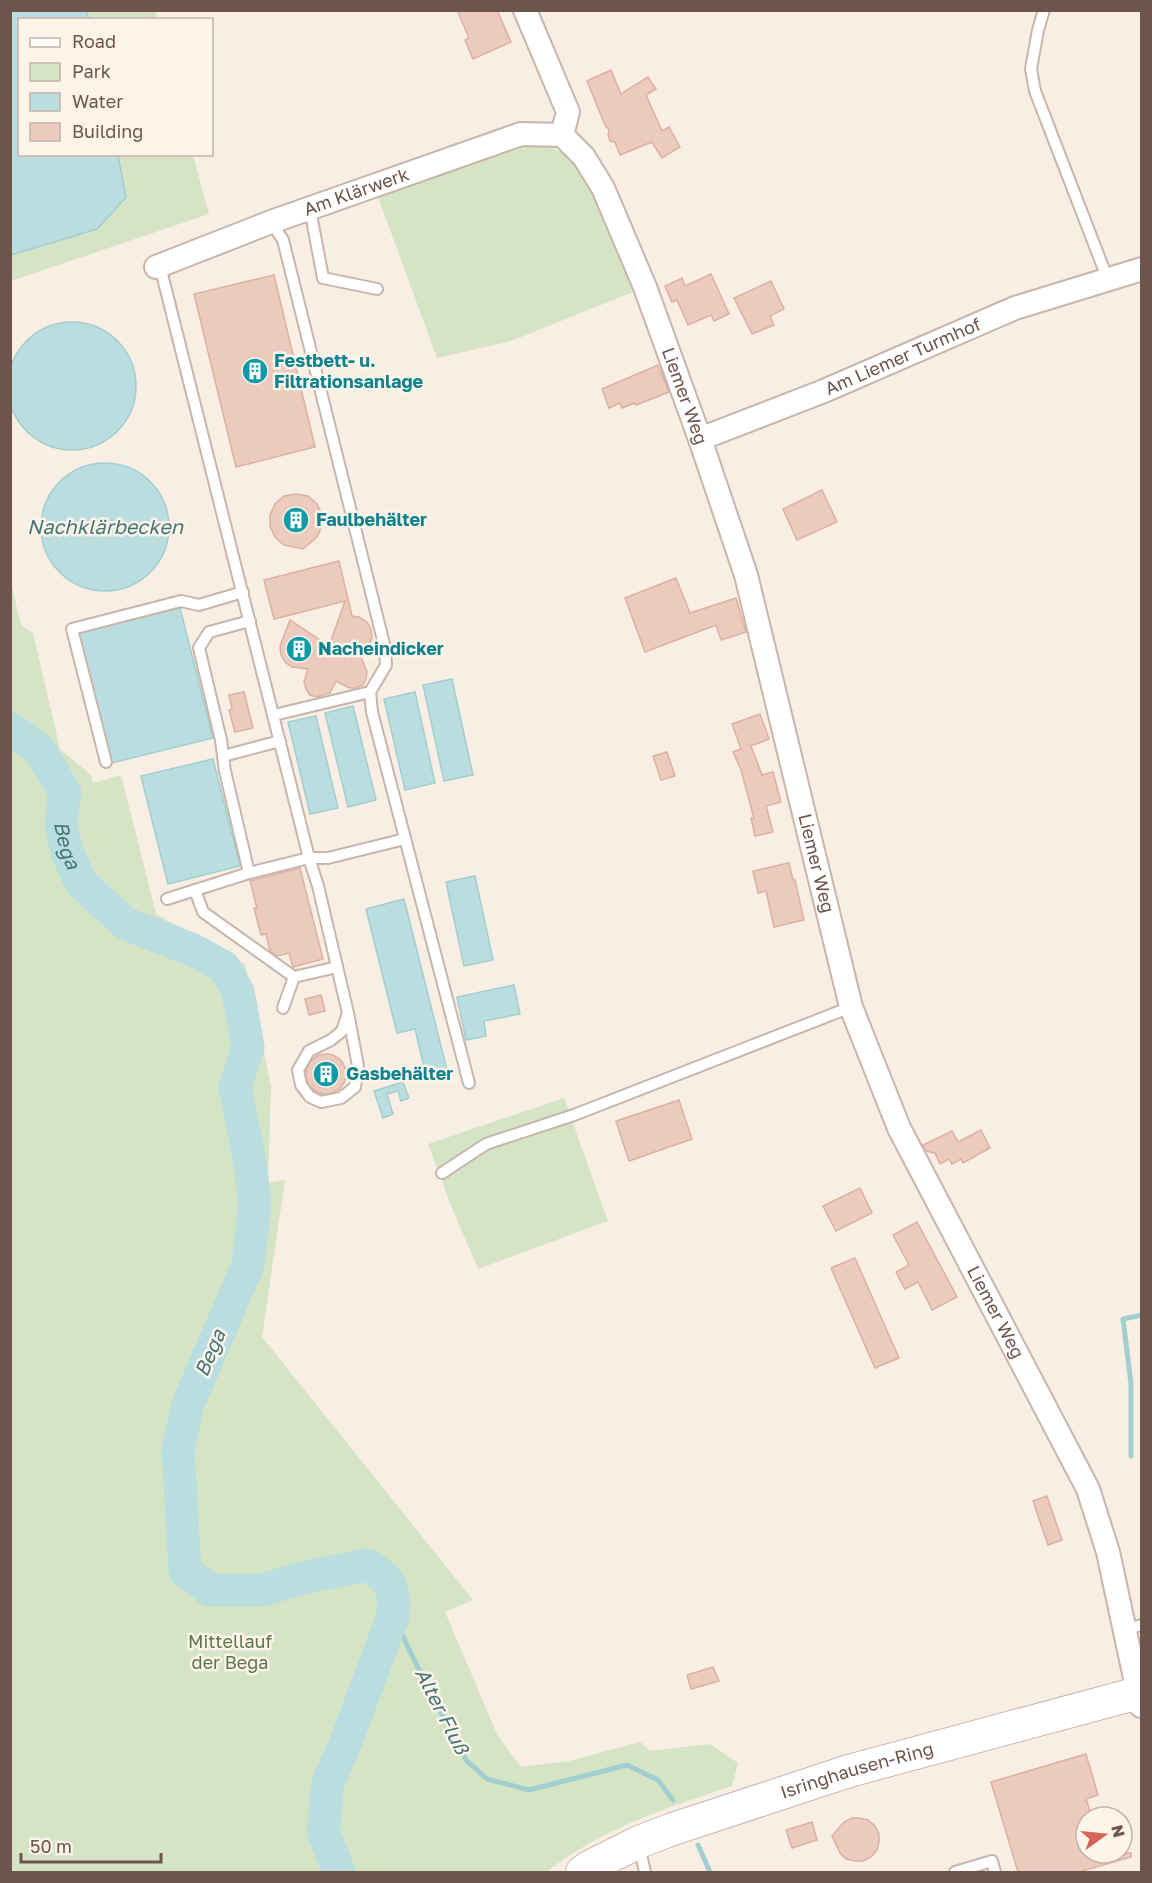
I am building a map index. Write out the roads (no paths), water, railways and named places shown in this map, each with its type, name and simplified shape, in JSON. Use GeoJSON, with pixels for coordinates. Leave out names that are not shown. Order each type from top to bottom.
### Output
{"type":"FeatureCollection","features":[{"type":"Feature","properties":{"kind":"street"},"geometry":{"type":"LineString","coordinates":[[525,10],[568,112],[562,135]]}},
{"type":"Feature","properties":{"kind":"street","name":"Am Klärwerk"},"geometry":{"type":"LineString","coordinates":[[158,266],[272,222],[521,135],[562,135]]}},
{"type":"Feature","properties":{"kind":"street","name":"Liemer Weg"},"geometry":{"type":"LineString","coordinates":[[562,135],[584,157],[603,188],[645,287],[700,438],[746,575],[851,1006],[899,1128],[1088,1489],[1133,1627],[1141,1697]]}},
{"type":"Feature","properties":{"kind":"street","name":"Am Liemer Turmhof"},"geometry":{"type":"LineString","coordinates":[[700,438],[824,391],[1015,308],[1142,269]]}},
{"type":"Feature","properties":{"kind":"street","name":"Isringhausen-Ring"},"geometry":{"type":"LineString","coordinates":[[582,1872],[639,1842],[670,1830],[849,1772],[1141,1697]]}},
{"type":"Feature","properties":{"kind":"lane"},"geometry":{"type":"LineString","coordinates":[[1044,10],[1031,69],[1035,90],[1108,280]]}},
{"type":"Feature","properties":{"kind":"lane"},"geometry":{"type":"LineString","coordinates":[[310,209],[323,278],[377,290]]}},
{"type":"Feature","properties":{"kind":"lane"},"geometry":{"type":"LineString","coordinates":[[272,222],[283,240],[385,648],[386,665],[370,692],[372,712],[469,1083]]}},
{"type":"Feature","properties":{"kind":"lane"},"geometry":{"type":"LineString","coordinates":[[158,266],[318,886],[348,1013],[358,1066],[355,1087],[341,1098],[321,1102],[310,1097],[301,1085],[298,1070],[309,1051],[331,1040],[342,1031],[348,1013]]}},
{"type":"Feature","properties":{"kind":"lane"},"geometry":{"type":"LineString","coordinates":[[106,762],[72,629],[181,601],[199,604],[243,592]]}},
{"type":"Feature","properties":{"kind":"lane"},"geometry":{"type":"LineString","coordinates":[[249,873],[199,648],[209,632],[250,621]]}},
{"type":"Feature","properties":{"kind":"lane"},"geometry":{"type":"LineString","coordinates":[[274,715],[370,692]]}},
{"type":"Feature","properties":{"kind":"lane"},"geometry":{"type":"LineString","coordinates":[[223,756],[280,741]]}},
{"type":"Feature","properties":{"kind":"lane"},"geometry":{"type":"LineString","coordinates":[[167,899],[249,873],[309,858],[328,858],[405,839]]}},
{"type":"Feature","properties":{"kind":"lane"},"geometry":{"type":"LineString","coordinates":[[195,890],[203,912],[294,977],[337,967]]}},
{"type":"Feature","properties":{"kind":"lane"},"geometry":{"type":"LineString","coordinates":[[283,1008],[294,977]]}},
{"type":"Feature","properties":{"kind":"lane"},"geometry":{"type":"LineString","coordinates":[[442,1173],[486,1144],[574,1115],[851,1006]]}},
{"type":"Feature","properties":{"kind":"lane"},"geometry":{"type":"LineString","coordinates":[[639,1842],[645,1872]]}},
{"type":"Feature","properties":{"kind":"lane"},"geometry":{"type":"LineString","coordinates":[[955,1872],[992,1861],[995,1872]]}},
{"type":"Feature","properties":{"kind":"water"},"geometry":{"type":"Polygon","coordinates":[[[11,10],[86,11],[89,18],[18,18],[18,156],[118,156],[126,197],[97,229],[11,255],[11,10]]]}},
{"type":"Feature","properties":{"kind":"water"},"geometry":{"type":"Polygon","coordinates":[[[72,322],[96,327],[117,341],[131,362],[136,386],[131,410],[117,431],[96,445],[72,450],[48,445],[27,431],[13,410],[8,386],[13,362],[27,341],[48,327],[72,322]]]}},
{"type":"Feature","properties":{"kind":"water","name":"Nachklärbecken"},"geometry":{"type":"Polygon","coordinates":[[[105,463],[130,468],[150,482],[164,502],[169,527],[164,552],[150,572],[130,586],[105,591],[80,586],[60,572],[46,552],[41,527],[46,502],[60,482],[80,468],[105,463]]]}},
{"type":"Feature","properties":{"kind":"water"},"geometry":{"type":"Polygon","coordinates":[[[180,608],[213,738],[111,763],[78,633],[180,608]]]}},
{"type":"Feature","properties":{"kind":"water"},"geometry":{"type":"Polygon","coordinates":[[[452,679],[473,775],[444,781],[423,685],[452,679]]]}},
{"type":"Feature","properties":{"kind":"water"},"geometry":{"type":"Polygon","coordinates":[[[415,692],[435,783],[405,790],[384,699],[415,692]]]}},
{"type":"Feature","properties":{"kind":"water"},"geometry":{"type":"Polygon","coordinates":[[[353,706],[376,800],[348,807],[325,713],[353,706]]]}},
{"type":"Feature","properties":{"kind":"water"},"geometry":{"type":"Polygon","coordinates":[[[316,716],[338,808],[310,814],[288,722],[316,716]]]}},
{"type":"Feature","properties":{"kind":"water"},"geometry":{"type":"Polygon","coordinates":[[[213,759],[240,866],[168,884],[141,776],[213,759]]]}},
{"type":"Feature","properties":{"kind":"water"},"geometry":{"type":"Polygon","coordinates":[[[475,876],[493,960],[464,966],[446,882],[475,876]]]}},
{"type":"Feature","properties":{"kind":"water"},"geometry":{"type":"Polygon","coordinates":[[[404,899],[447,1070],[426,1075],[415,1029],[397,1033],[366,909],[404,899]]]}},
{"type":"Feature","properties":{"kind":"water"},"geometry":{"type":"Polygon","coordinates":[[[514,985],[520,1014],[484,1021],[486,1036],[466,1040],[457,997],[514,985]]]}},
{"type":"Feature","properties":{"kind":"water"},"geometry":{"type":"Polygon","coordinates":[[[403,1082],[409,1098],[401,1101],[398,1091],[387,1094],[393,1114],[383,1118],[374,1091],[403,1082]]]}},
{"type":"Feature","properties":{"kind":"waterway","name":"Bega"},"geometry":{"type":"LineString","coordinates":[[10,728],[40,750],[65,793],[61,824],[67,852],[81,883],[126,924],[193,950],[224,967],[238,992],[248,1047],[235,1087],[249,1157],[255,1203],[248,1265],[188,1404],[178,1449],[185,1571],[210,1590],[262,1590],[298,1579],[367,1565],[390,1585],[393,1597],[393,1616],[328,1783],[323,1831],[339,1872]]}},
{"type":"Feature","properties":{"kind":"waterway"},"geometry":{"type":"LineString","coordinates":[[1131,1456],[1131,1384],[1123,1319],[1142,1315]]}},
{"type":"Feature","properties":{"kind":"waterway","name":"Alter Fluß"},"geometry":{"type":"LineString","coordinates":[[393,1616],[466,1760],[487,1779],[529,1790],[627,1765],[658,1780],[673,1800]]}},
{"type":"Feature","properties":{"kind":"waterway","name":"Alter Fluß"},"geometry":{"type":"LineString","coordinates":[[698,1845],[710,1872]]}},
{"type":"Feature","properties":{"kind":"place","name":"Festbett- u. Filtrationsanlage"},"geometry":{"type":"Point","coordinates":[255,371]}},
{"type":"Feature","properties":{"kind":"place","name":"Faulbehälter"},"geometry":{"type":"Point","coordinates":[296,520]}},
{"type":"Feature","properties":{"kind":"place","name":"Nacheindicker"},"geometry":{"type":"Point","coordinates":[299,649]}},
{"type":"Feature","properties":{"kind":"place","name":"Gasbehälter"},"geometry":{"type":"Point","coordinates":[326,1074]}},
{"type":"Feature","properties":{"kind":"park label","name":"Mittellauf der Bega"},"geometry":{"type":"Point","coordinates":[230,1652]}}]}
